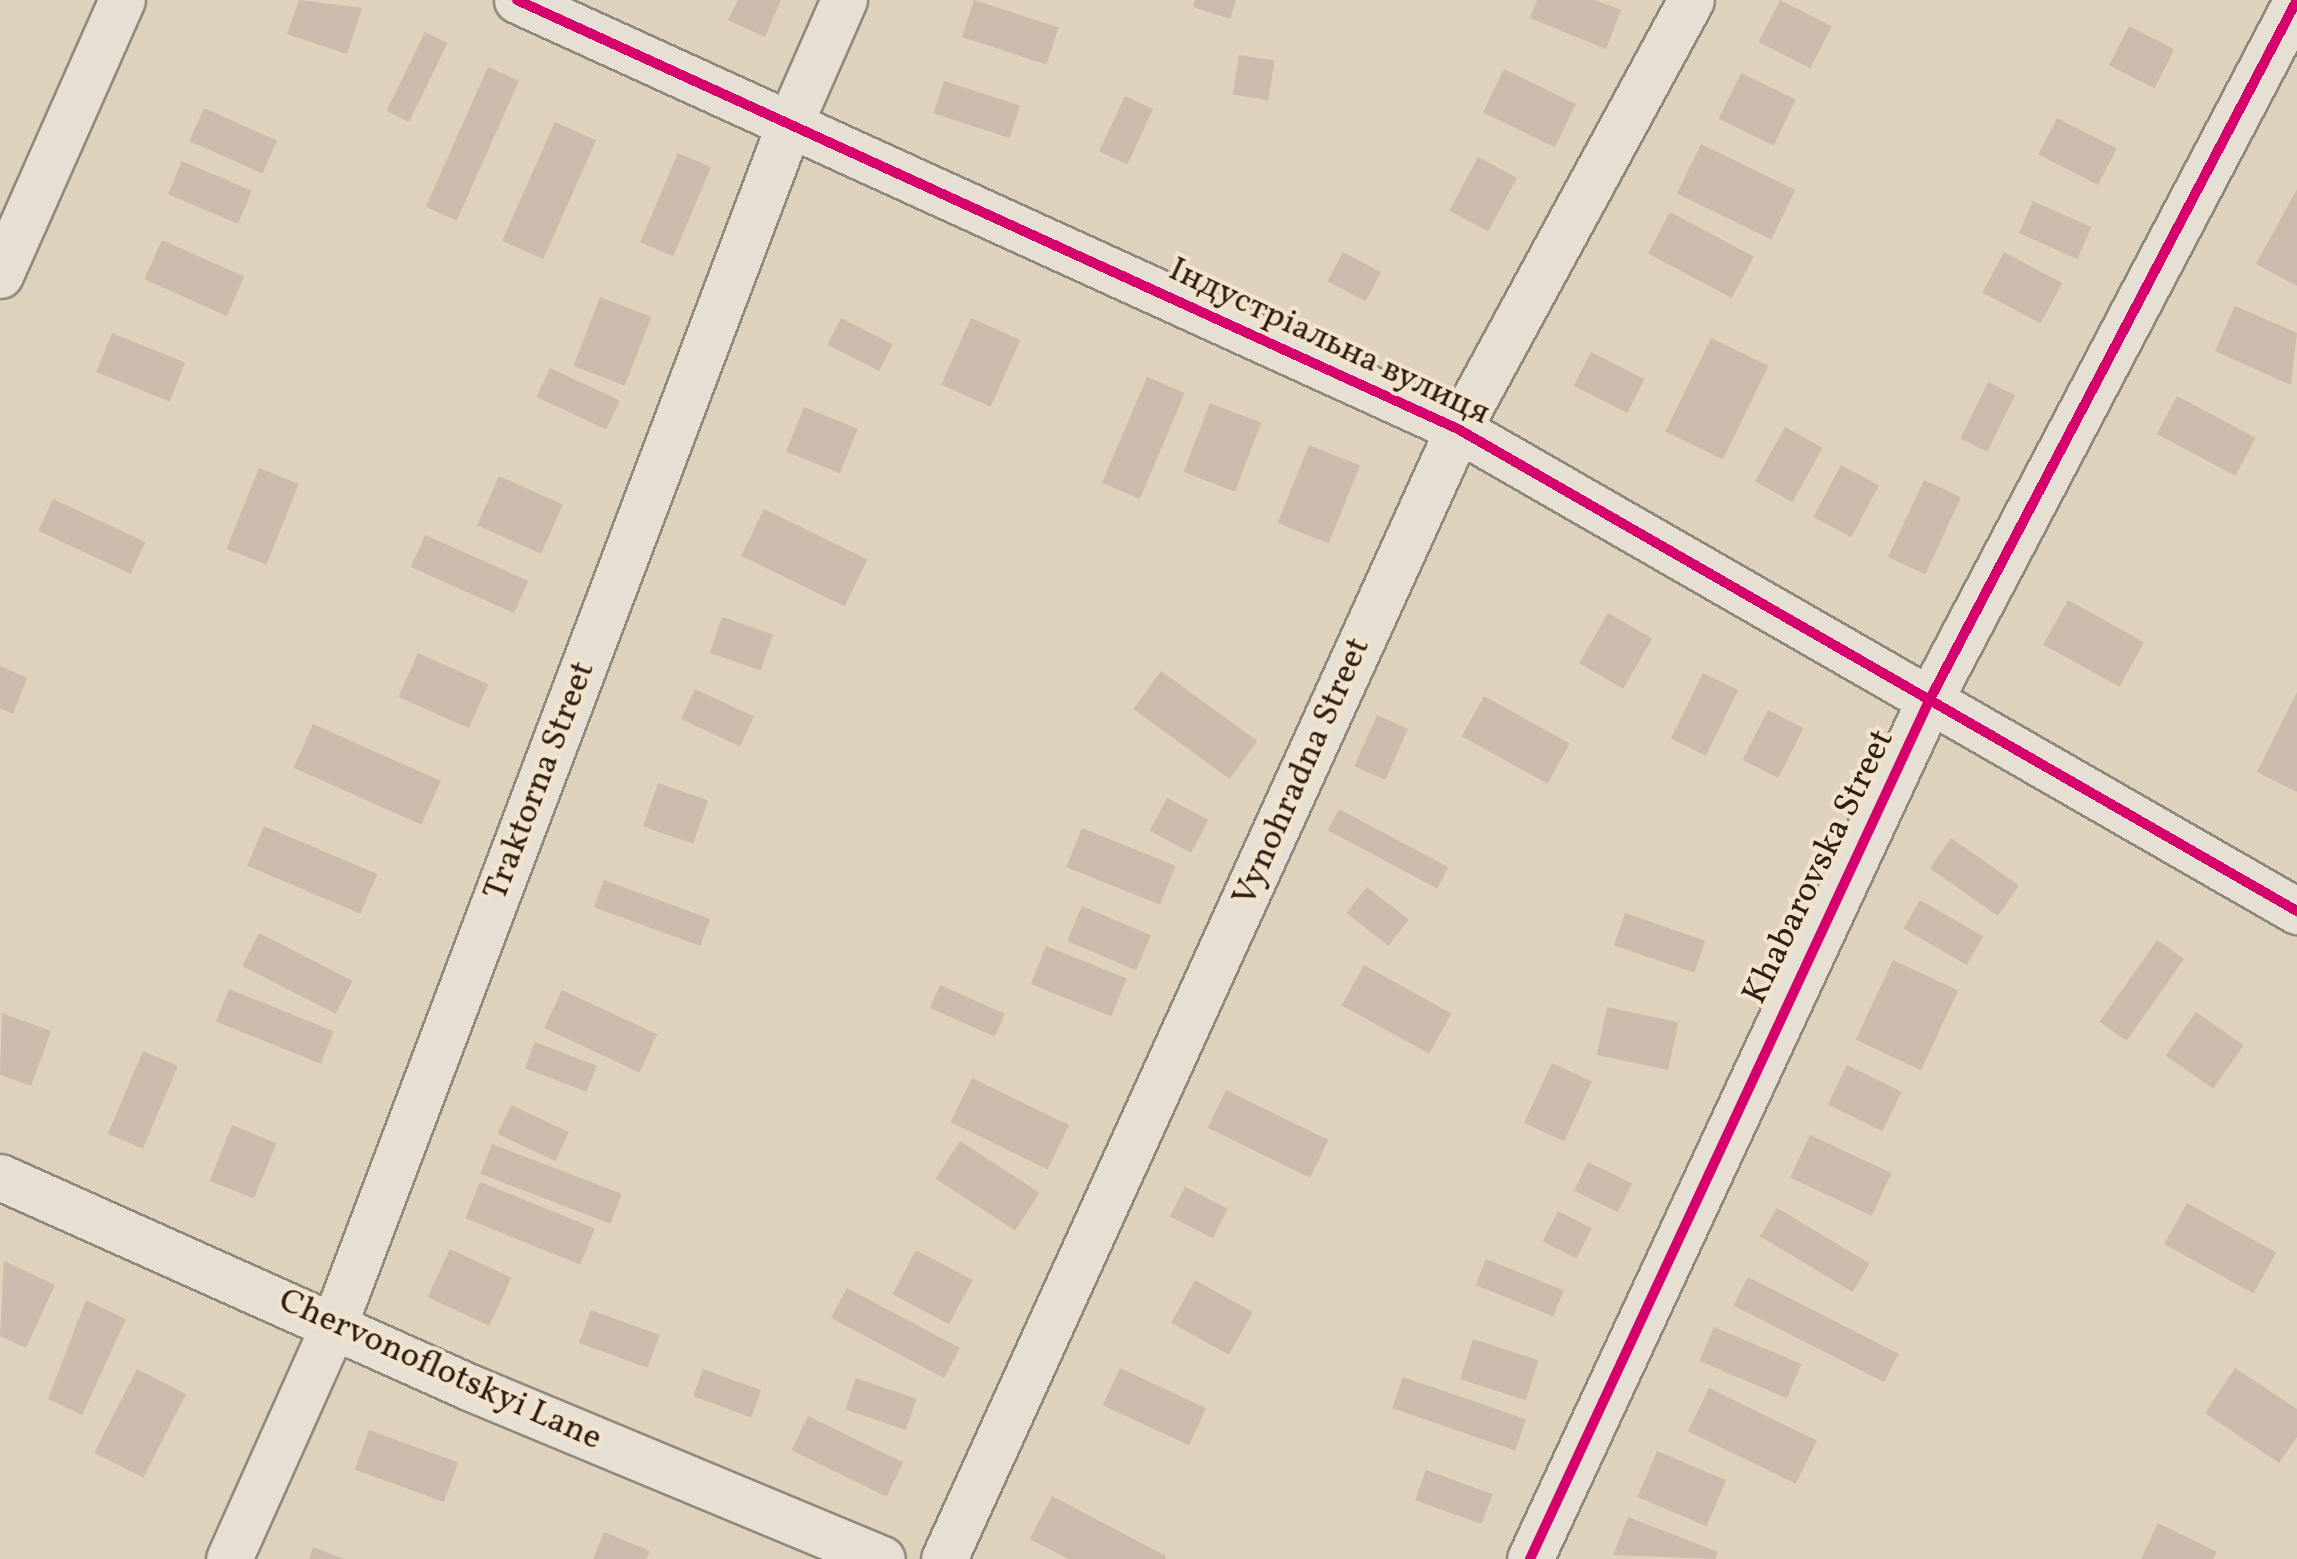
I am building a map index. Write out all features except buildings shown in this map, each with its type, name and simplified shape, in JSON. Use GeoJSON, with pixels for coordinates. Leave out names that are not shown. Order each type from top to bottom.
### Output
{"type":"FeatureCollection","features":[{"type":"Feature","properties":{"kind":"street"},"geometry":{"type":"LineString","coordinates":[[0,275],[122,0]]}},
{"type":"Feature","properties":{"kind":"street","name":"Індустріальна вулиця"},"geometry":{"type":"LineString","coordinates":[[517,0],[1458,429],[2297,911]]}},
{"type":"Feature","properties":{"kind":"street","name":"Traktorna Street"},"geometry":{"type":"LineString","coordinates":[[229,1559],[336,1322],[789,125],[844,0]]}},
{"type":"Feature","properties":{"kind":"street","name":"Vynohradna Street"},"geometry":{"type":"LineString","coordinates":[[944,1559],[1458,429],[1691,0]]}},
{"type":"Feature","properties":{"kind":"street","name":"Khabarovska Street"},"geometry":{"type":"LineString","coordinates":[[1530,1559],[1748,1078],[1930,699],[2297,0]]}},
{"type":"Feature","properties":{"kind":"street","name":"Chervonoflotskyi Lane"},"geometry":{"type":"LineString","coordinates":[[0,1177],[336,1322],[469,1387],[882,1559]]}},
{"type":"Feature","properties":{"kind":"cycle path"},"geometry":{"type":"LineString","coordinates":[[517,0],[1458,429],[2297,911]]}},
{"type":"Feature","properties":{"kind":"cycle path"},"geometry":{"type":"LineString","coordinates":[[1530,1559],[1930,699],[2297,0]]}}]}
